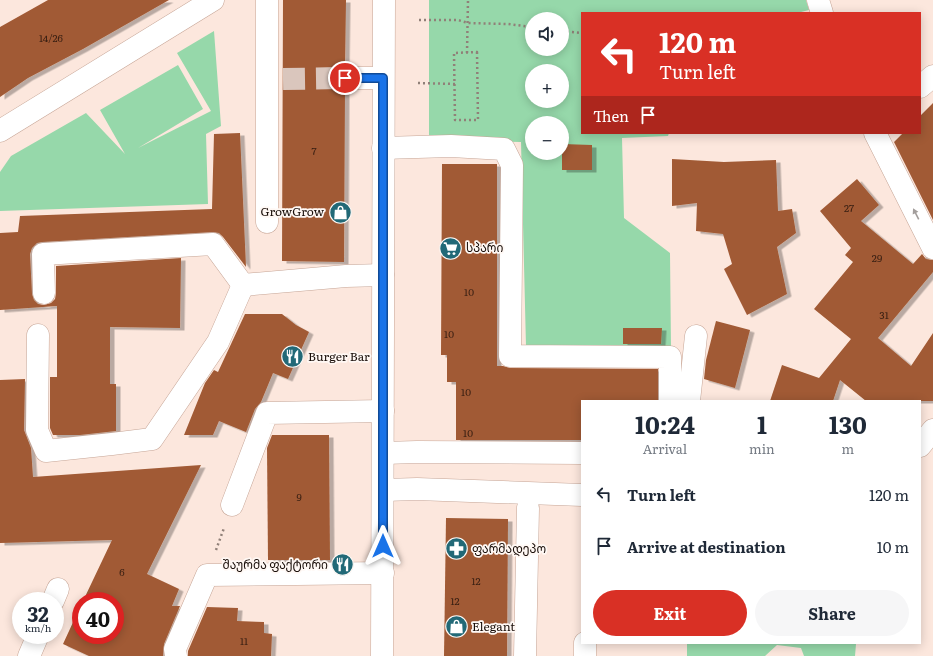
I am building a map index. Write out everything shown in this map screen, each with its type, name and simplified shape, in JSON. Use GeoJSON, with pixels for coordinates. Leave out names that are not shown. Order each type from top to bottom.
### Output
{"type":"FeatureCollection","features":[{"type":"Feature","properties":{"kind":"street"},"geometry":{"type":"LineString","coordinates":[[0,131],[213,0]]}},
{"type":"Feature","properties":{"kind":"street"},"geometry":{"type":"LineString","coordinates":[[267,0],[275,79],[267,222]]}},
{"type":"Feature","properties":{"kind":"street"},"geometry":{"type":"LineString","coordinates":[[382,656],[384,490],[384,0]]}},
{"type":"Feature","properties":{"kind":"street"},"geometry":{"type":"LineString","coordinates":[[818,0],[822,12]]}},
{"type":"Feature","properties":{"kind":"street"},"geometry":{"type":"LineString","coordinates":[[921,86],[933,76]]}},
{"type":"Feature","properties":{"kind":"street"},"geometry":{"type":"LineString","coordinates":[[345,78],[383,78]]}},
{"type":"Feature","properties":{"kind":"street"},"geometry":{"type":"LineString","coordinates":[[875,134],[933,248]]}},
{"type":"Feature","properties":{"kind":"street"},"geometry":{"type":"LineString","coordinates":[[383,148],[451,146],[504,149],[512,165],[510,356],[670,357],[670,400]]}},
{"type":"Feature","properties":{"kind":"street"},"geometry":{"type":"LineString","coordinates":[[44,293],[43,254],[213,244],[243,285]]}},
{"type":"Feature","properties":{"kind":"street"},"geometry":{"type":"LineString","coordinates":[[243,285],[346,276],[383,275]]}},
{"type":"Feature","properties":{"kind":"street"},"geometry":{"type":"LineString","coordinates":[[38,335],[37,430],[46,450],[152,439],[218,342],[243,285]]}},
{"type":"Feature","properties":{"kind":"street"},"geometry":{"type":"LineString","coordinates":[[689,400],[696,336]]}},
{"type":"Feature","properties":{"kind":"street"},"geometry":{"type":"LineString","coordinates":[[232,505],[267,413],[383,411]]}},
{"type":"Feature","properties":{"kind":"street"},"geometry":{"type":"LineString","coordinates":[[921,445],[933,430]]}},
{"type":"Feature","properties":{"kind":"street"},"geometry":{"type":"LineString","coordinates":[[384,453],[581,452]]}},
{"type":"Feature","properties":{"kind":"street"},"geometry":{"type":"LineString","coordinates":[[384,490],[417,489],[581,495]]}},
{"type":"Feature","properties":{"kind":"street"},"geometry":{"type":"LineString","coordinates":[[525,656],[528,508]]}},
{"type":"Feature","properties":{"kind":"street"},"geometry":{"type":"LineString","coordinates":[[176,656],[175,650],[207,575],[383,573]]}},
{"type":"Feature","properties":{"kind":"street"},"geometry":{"type":"LineString","coordinates":[[29,656],[34,644]]}},
{"type":"Feature","properties":{"kind":"street"},"geometry":{"type":"LineString","coordinates":[[585,644],[585,656]]}},
{"type":"Feature","properties":{"kind":"path"},"geometry":{"type":"LineString","coordinates":[[467,52],[468,0]]}},
{"type":"Feature","properties":{"kind":"path"},"geometry":{"type":"LineString","coordinates":[[419,20],[458,20],[468,23],[525,26]]}},
{"type":"Feature","properties":{"kind":"path"},"geometry":{"type":"LineString","coordinates":[[569,31],[581,33]]}},
{"type":"Feature","properties":{"kind":"path"},"geometry":{"type":"LineString","coordinates":[[477,52],[478,120],[455,120],[455,84],[454,53],[477,52]]}},
{"type":"Feature","properties":{"kind":"path"},"geometry":{"type":"LineString","coordinates":[[418,83],[455,84]]}},
{"type":"Feature","properties":{"kind":"path"},"geometry":{"type":"LineString","coordinates":[[207,575],[232,505]]}},
{"type":"Feature","properties":{"kind":"green space"},"geometry":{"type":"Polygon","coordinates":[[[429,0],[806,0],[809,10],[801,12],[581,12],[581,134],[669,134],[668,136],[622,138],[624,218],[670,253],[671,348],[526,346],[521,142],[429,141],[429,0]]]}},
{"type":"Feature","properties":{"kind":"green space"},"geometry":{"type":"Polygon","coordinates":[[[214,31],[221,126],[206,134],[208,204],[0,211],[0,172],[11,156],[86,113],[125,154],[100,110],[178,65],[203,109],[138,148],[211,111],[177,53],[214,31]]]}},
{"type":"Feature","properties":{"kind":"green space"},"geometry":{"type":"Polygon","coordinates":[[[687,644],[856,644],[855,656],[804,656],[801,648],[777,645],[765,656],[687,656],[687,644]]]}},
{"type":"Feature","properties":{"kind":"building"},"geometry":{"type":"Polygon","coordinates":[[[48,0],[169,0],[83,49],[28,78],[0,97],[0,27],[48,0]]]}},
{"type":"Feature","properties":{"kind":"building"},"geometry":{"type":"Polygon","coordinates":[[[283,0],[346,0],[345,66],[338,67],[334,72],[333,78],[334,85],[339,89],[345,90],[344,262],[282,261],[283,0]]]}},
{"type":"Feature","properties":{"kind":"building"},"geometry":{"type":"Polygon","coordinates":[[[933,103],[933,220],[894,142],[902,134],[921,134],[921,115],[933,103]]]}},
{"type":"Feature","properties":{"kind":"building"},"geometry":{"type":"Polygon","coordinates":[[[240,133],[246,267],[223,237],[219,233],[213,232],[42,242],[37,243],[32,248],[30,254],[32,294],[34,300],[38,304],[44,305],[51,303],[55,299],[56,266],[181,258],[180,328],[110,327],[110,384],[116,384],[116,431],[80,435],[53,435],[50,428],[50,377],[57,377],[57,306],[0,310],[0,233],[18,232],[20,216],[212,209],[214,134],[240,133]]]}},
{"type":"Feature","properties":{"kind":"building"},"geometry":{"type":"Polygon","coordinates":[[[569,144],[592,145],[592,170],[562,170],[562,160],[569,160],[569,144]]]}},
{"type":"Feature","properties":{"kind":"building"},"geometry":{"type":"Polygon","coordinates":[[[672,159],[724,162],[776,160],[778,211],[792,209],[796,233],[777,247],[787,294],[747,315],[724,269],[732,264],[723,234],[696,231],[697,203],[672,206],[672,159]]]}},
{"type":"Feature","properties":{"kind":"building"},"geometry":{"type":"Polygon","coordinates":[[[442,164],[497,164],[497,366],[510,368],[658,369],[658,400],[581,400],[581,440],[456,440],[456,382],[447,382],[447,355],[441,355],[442,164]]]}},
{"type":"Feature","properties":{"kind":"building"},"geometry":{"type":"Polygon","coordinates":[[[857,179],[879,205],[861,221],[913,264],[922,254],[926,259],[933,260],[933,272],[878,338],[911,366],[933,333],[933,401],[865,400],[840,380],[833,400],[770,400],[782,365],[819,378],[851,339],[814,309],[853,262],[845,255],[851,248],[820,211],[857,179]]]}},
{"type":"Feature","properties":{"kind":"building"},"geometry":{"type":"Polygon","coordinates":[[[245,314],[282,314],[296,325],[309,332],[288,379],[273,373],[261,402],[255,409],[246,432],[219,421],[213,435],[184,435],[205,383],[214,370],[218,372],[245,314]]]}},
{"type":"Feature","properties":{"kind":"building"},"geometry":{"type":"Polygon","coordinates":[[[716,321],[750,330],[735,388],[704,379],[706,360],[716,321]]]}},
{"type":"Feature","properties":{"kind":"building"},"geometry":{"type":"Polygon","coordinates":[[[623,328],[662,328],[661,344],[623,344],[623,328]]]}},
{"type":"Feature","properties":{"kind":"building"},"geometry":{"type":"Polygon","coordinates":[[[25,379],[24,430],[31,448],[33,477],[201,465],[147,574],[179,589],[172,606],[180,606],[164,644],[163,656],[89,656],[63,644],[72,624],[72,644],[124,644],[124,592],[87,592],[112,540],[0,543],[0,380],[25,379]]]}},
{"type":"Feature","properties":{"kind":"building"},"geometry":{"type":"Polygon","coordinates":[[[272,435],[329,435],[330,560],[268,560],[267,448],[272,435]]]}},
{"type":"Feature","properties":{"kind":"building"},"geometry":{"type":"Polygon","coordinates":[[[446,518],[508,519],[507,656],[444,656],[446,518]]]}},
{"type":"Feature","properties":{"kind":"building"},"geometry":{"type":"Polygon","coordinates":[[[207,607],[238,608],[237,621],[264,622],[264,633],[272,634],[271,656],[188,656],[188,651],[207,607]]]}},
{"type":"Feature","properties":{"kind":"tunnel"},"geometry":{"type":"LineString","coordinates":[[283,79],[345,78]]}},
{"type":"Feature","properties":{"kind":"place","name":"GrowGrow"},"geometry":{"type":"Point","coordinates":[340,212]}},
{"type":"Feature","properties":{"kind":"place","name":"სპარი"},"geometry":{"type":"Point","coordinates":[450,248]}},
{"type":"Feature","properties":{"kind":"place","name":"Burger Bar"},"geometry":{"type":"Point","coordinates":[292,357]}},
{"type":"Feature","properties":{"kind":"place","name":"ფარმადეპო"},"geometry":{"type":"Point","coordinates":[457,549]}},
{"type":"Feature","properties":{"kind":"place","name":"შაურმა ფაქტორი"},"geometry":{"type":"Point","coordinates":[343,565]}},
{"type":"Feature","properties":{"kind":"place","name":"Elegant"},"geometry":{"type":"Point","coordinates":[456,627]}},
{"type":"Feature","properties":{"kind":"route"},"geometry":{"type":"LineString","coordinates":[[345,78],[383,78],[383,546]]}}]}
